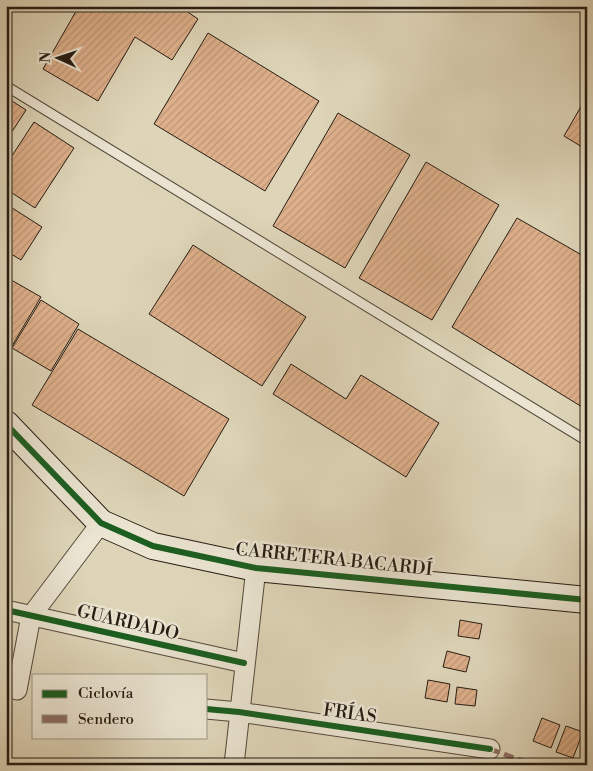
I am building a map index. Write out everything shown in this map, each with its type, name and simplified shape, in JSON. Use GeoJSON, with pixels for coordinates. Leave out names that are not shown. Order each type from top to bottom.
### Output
{"type":"FeatureCollection","features":[{"type":"Feature","properties":{"kind":"street","name":"CARRETERA BACARDÍ"},"geometry":{"type":"LineString","coordinates":[[6,424],[101,523],[153,546],[256,568],[587,600]]}},
{"type":"Feature","properties":{"kind":"street"},"geometry":{"type":"LineString","coordinates":[[19,691],[31,616],[101,523]]}},
{"type":"Feature","properties":{"kind":"street"},"geometry":{"type":"LineString","coordinates":[[234,765],[256,568]]}},
{"type":"Feature","properties":{"kind":"street","name":"GUARDADO"},"geometry":{"type":"LineString","coordinates":[[6,610],[244,663]]}},
{"type":"Feature","properties":{"kind":"street","name":"FRÍAS"},"geometry":{"type":"LineString","coordinates":[[208,709],[239,712],[490,749]]}},
{"type":"Feature","properties":{"kind":"lane"},"geometry":{"type":"LineString","coordinates":[[6,86],[587,441]]}},
{"type":"Feature","properties":{"kind":"building"},"geometry":{"type":"Polygon","coordinates":[[[79,6],[179,6],[198,19],[172,60],[135,37],[98,101],[43,69],[79,6]]]}},
{"type":"Feature","properties":{"kind":"building"},"geometry":{"type":"Polygon","coordinates":[[[208,33],[319,101],[265,191],[154,124],[208,33]]]}},
{"type":"Feature","properties":{"kind":"building"},"geometry":{"type":"Polygon","coordinates":[[[587,96],[587,150],[564,136],[587,96]]]}},
{"type":"Feature","properties":{"kind":"building"},"geometry":{"type":"Polygon","coordinates":[[[6,97],[26,110],[6,141],[6,97]]]}},
{"type":"Feature","properties":{"kind":"building"},"geometry":{"type":"Polygon","coordinates":[[[338,113],[410,155],[345,268],[273,226],[338,113]]]}},
{"type":"Feature","properties":{"kind":"building"},"geometry":{"type":"Polygon","coordinates":[[[34,122],[74,148],[35,208],[6,189],[6,165],[34,122]]]}},
{"type":"Feature","properties":{"kind":"building"},"geometry":{"type":"Polygon","coordinates":[[[426,162],[499,205],[432,320],[359,278],[426,162]]]}},
{"type":"Feature","properties":{"kind":"building"},"geometry":{"type":"Polygon","coordinates":[[[6,204],[42,227],[21,260],[6,251],[6,204]]]}},
{"type":"Feature","properties":{"kind":"building"},"geometry":{"type":"Polygon","coordinates":[[[517,218],[587,258],[587,410],[452,327],[517,218]]]}},
{"type":"Feature","properties":{"kind":"building"},"geometry":{"type":"Polygon","coordinates":[[[193,245],[306,317],[262,386],[149,314],[193,245]]]}},
{"type":"Feature","properties":{"kind":"building"},"geometry":{"type":"Polygon","coordinates":[[[6,277],[41,297],[6,356],[6,277]]]}},
{"type":"Feature","properties":{"kind":"building"},"geometry":{"type":"Polygon","coordinates":[[[41,300],[79,324],[51,371],[12,348],[41,300]]]}},
{"type":"Feature","properties":{"kind":"building"},"geometry":{"type":"Polygon","coordinates":[[[78,329],[229,419],[184,496],[32,405],[78,329]]]}},
{"type":"Feature","properties":{"kind":"building"},"geometry":{"type":"Polygon","coordinates":[[[291,364],[346,399],[361,375],[439,423],[406,477],[273,394],[291,364]]]}},
{"type":"Feature","properties":{"kind":"building"},"geometry":{"type":"Polygon","coordinates":[[[460,620],[482,624],[479,639],[458,636],[460,620]]]}},
{"type":"Feature","properties":{"kind":"building"},"geometry":{"type":"Polygon","coordinates":[[[447,651],[470,657],[466,672],[443,667],[447,651]]]}},
{"type":"Feature","properties":{"kind":"building"},"geometry":{"type":"Polygon","coordinates":[[[428,680],[450,684],[447,702],[425,698],[428,680]]]}},
{"type":"Feature","properties":{"kind":"building"},"geometry":{"type":"Polygon","coordinates":[[[457,687],[477,690],[475,706],[455,704],[457,687]]]}},
{"type":"Feature","properties":{"kind":"building"},"geometry":{"type":"Polygon","coordinates":[[[542,718],[560,725],[551,748],[533,741],[542,718]]]}},
{"type":"Feature","properties":{"kind":"building"},"geometry":{"type":"Polygon","coordinates":[[[566,726],[583,732],[573,758],[556,752],[566,726]]]}},
{"type":"Feature","properties":{"kind":"building"},"geometry":{"type":"Polygon","coordinates":[[[587,744],[587,765],[580,762],[587,744]]]}},
{"type":"Feature","properties":{"kind":"marked path"},"geometry":{"type":"LineString","coordinates":[[490,749],[533,765]]}},
{"type":"Feature","properties":{"kind":"cycle path"},"geometry":{"type":"LineString","coordinates":[[6,424],[101,523],[153,546],[256,568],[587,600]]}},
{"type":"Feature","properties":{"kind":"cycle path"},"geometry":{"type":"LineString","coordinates":[[6,610],[244,663]]}},
{"type":"Feature","properties":{"kind":"cycle path"},"geometry":{"type":"LineString","coordinates":[[208,709],[239,712],[490,749]]}}]}
